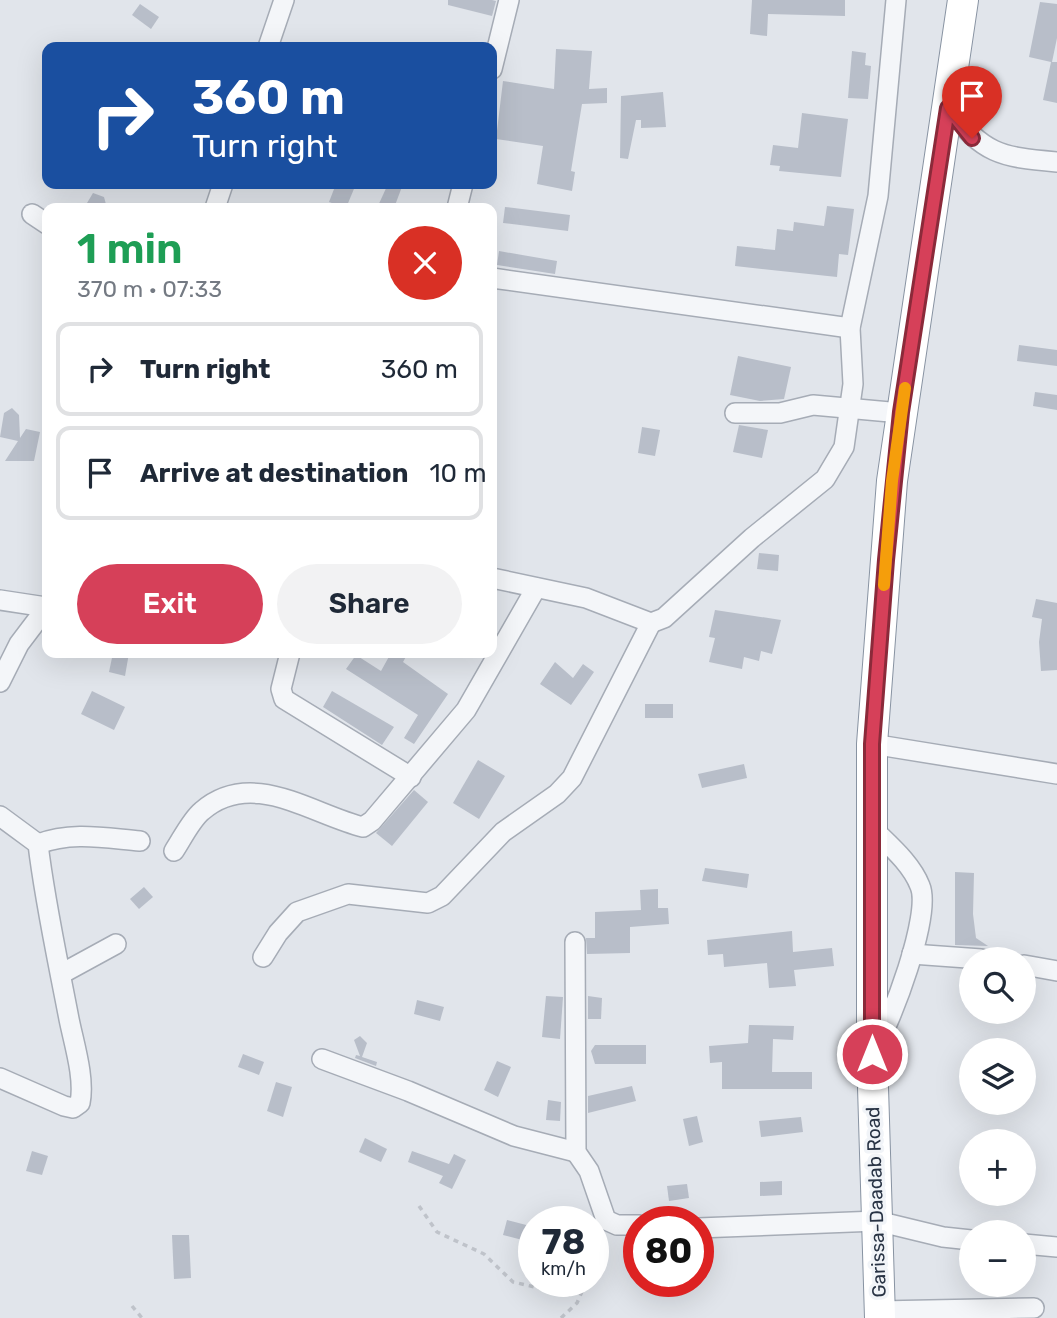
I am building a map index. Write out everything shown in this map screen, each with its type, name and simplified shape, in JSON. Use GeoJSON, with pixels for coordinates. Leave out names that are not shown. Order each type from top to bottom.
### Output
{"type":"FeatureCollection","features":[{"type":"Feature","properties":{"kind":"highway","name":"Garissa-Daadab Road"},"geometry":{"type":"LineString","coordinates":[[879,1314],[872,1054],[872,744],[892,481],[963,0]]}},
{"type":"Feature","properties":{"kind":"street"},"geometry":{"type":"LineString","coordinates":[[270,42],[284,0]]}},
{"type":"Feature","properties":{"kind":"street"},"geometry":{"type":"LineString","coordinates":[[497,49],[509,0]]}},
{"type":"Feature","properties":{"kind":"street"},"geometry":{"type":"LineString","coordinates":[[263,957],[278,933],[297,912],[348,894],[428,902],[442,896],[503,832],[557,794],[572,778],[651,623],[664,618],[752,538],[825,479],[844,447],[851,408],[850,328],[878,195],[896,0]]}},
{"type":"Feature","properties":{"kind":"street"},"geometry":{"type":"LineString","coordinates":[[948,108],[972,138],[993,151],[1025,159],[1057,162]]}},
{"type":"Feature","properties":{"kind":"street"},"geometry":{"type":"LineString","coordinates":[[497,279],[850,328]]}},
{"type":"Feature","properties":{"kind":"street"},"geometry":{"type":"LineString","coordinates":[[735,413],[780,413],[813,405],[901,412]]}},
{"type":"Feature","properties":{"kind":"street"},"geometry":{"type":"LineString","coordinates":[[497,579],[586,598],[651,623]]}},
{"type":"Feature","properties":{"kind":"street"},"geometry":{"type":"LineString","coordinates":[[497,656],[536,588]]}},
{"type":"Feature","properties":{"kind":"street"},"geometry":{"type":"LineString","coordinates":[[0,600],[42,606]]}},
{"type":"Feature","properties":{"kind":"street"},"geometry":{"type":"LineString","coordinates":[[0,682],[19,644],[42,614]]}},
{"type":"Feature","properties":{"kind":"street"},"geometry":{"type":"LineString","coordinates":[[289,658],[281,689],[284,699],[411,777]]}},
{"type":"Feature","properties":{"kind":"street"},"geometry":{"type":"LineString","coordinates":[[174,851],[201,811],[223,799],[268,792],[363,827],[372,821],[411,777],[466,710],[496,658]]}},
{"type":"Feature","properties":{"kind":"street"},"geometry":{"type":"LineString","coordinates":[[872,744],[1057,774]]}},
{"type":"Feature","properties":{"kind":"street"},"geometry":{"type":"LineString","coordinates":[[0,816],[38,844],[77,1058],[82,1094],[80,1103],[73,1108],[64,1106],[0,1078]]}},
{"type":"Feature","properties":{"kind":"street"},"geometry":{"type":"LineString","coordinates":[[872,828],[912,870],[922,888],[923,917],[886,1031],[872,1054]]}},
{"type":"Feature","properties":{"kind":"street"},"geometry":{"type":"LineString","coordinates":[[38,844],[57,837],[79,835],[140,841]]}},
{"type":"Feature","properties":{"kind":"street"},"geometry":{"type":"LineString","coordinates":[[575,942],[576,1152],[589,1171],[606,1220],[623,1225]]}},
{"type":"Feature","properties":{"kind":"street"},"geometry":{"type":"LineString","coordinates":[[61,974],[116,944]]}},
{"type":"Feature","properties":{"kind":"street"},"geometry":{"type":"LineString","coordinates":[[912,954],[959,957]]}},
{"type":"Feature","properties":{"kind":"street"},"geometry":{"type":"LineString","coordinates":[[1036,967],[1057,971]]}},
{"type":"Feature","properties":{"kind":"street"},"geometry":{"type":"LineString","coordinates":[[322,1059],[408,1091],[514,1136],[576,1152]]}},
{"type":"Feature","properties":{"kind":"street"},"geometry":{"type":"LineString","coordinates":[[714,1227],[877,1221],[959,1239]]}},
{"type":"Feature","properties":{"kind":"street"},"geometry":{"type":"LineString","coordinates":[[1036,1245],[1057,1247]]}},
{"type":"Feature","properties":{"kind":"street"},"geometry":{"type":"LineString","coordinates":[[879,1314],[1034,1308]]}},
{"type":"Feature","properties":{"kind":"path"},"geometry":{"type":"LineString","coordinates":[[419,1206],[437,1232],[484,1254],[513,1282],[518,1283]]}},
{"type":"Feature","properties":{"kind":"path"},"geometry":{"type":"LineString","coordinates":[[561,1318],[580,1297]]}},
{"type":"Feature","properties":{"kind":"path"},"geometry":{"type":"LineString","coordinates":[[132,1306],[142,1318]]}},
{"type":"Feature","properties":{"kind":"building"},"geometry":{"type":"Polygon","coordinates":[[[448,0],[496,1],[492,16],[448,5],[448,0]]]}},
{"type":"Feature","properties":{"kind":"building"},"geometry":{"type":"Polygon","coordinates":[[[752,0],[845,0],[845,16],[768,14],[767,36],[750,34],[752,0]]]}},
{"type":"Feature","properties":{"kind":"building"},"geometry":{"type":"Polygon","coordinates":[[[1040,2],[1057,4],[1057,38],[1052,62],[1057,62],[1057,103],[1043,100],[1051,62],[1029,57],[1040,2]]]}},
{"type":"Feature","properties":{"kind":"building"},"geometry":{"type":"Polygon","coordinates":[[[140,4],[159,17],[151,29],[132,15],[140,4]]]}},
{"type":"Feature","properties":{"kind":"building"},"geometry":{"type":"Polygon","coordinates":[[[556,49],[592,51],[589,89],[607,88],[607,103],[582,104],[571,171],[575,172],[572,191],[537,184],[543,146],[497,139],[503,81],[554,89],[556,49]]]}},
{"type":"Feature","properties":{"kind":"building"},"geometry":{"type":"Polygon","coordinates":[[[852,51],[866,53],[865,65],[871,66],[868,99],[848,98],[852,51]]]}},
{"type":"Feature","properties":{"kind":"building"},"geometry":{"type":"Polygon","coordinates":[[[663,92],[666,127],[641,128],[641,120],[636,120],[628,159],[620,158],[621,96],[663,92]]]}},
{"type":"Feature","properties":{"kind":"building"},"geometry":{"type":"Polygon","coordinates":[[[802,113],[848,119],[841,177],[779,171],[780,166],[770,165],[773,145],[798,148],[802,113]]]}},
{"type":"Feature","properties":{"kind":"building"},"geometry":{"type":"Polygon","coordinates":[[[334,189],[354,189],[348,203],[329,202],[334,189]]]}},
{"type":"Feature","properties":{"kind":"building"},"geometry":{"type":"Polygon","coordinates":[[[386,189],[401,189],[396,203],[379,203],[386,189]]]}},
{"type":"Feature","properties":{"kind":"building"},"geometry":{"type":"Polygon","coordinates":[[[93,193],[104,197],[106,203],[87,203],[93,193]]]}},
{"type":"Feature","properties":{"kind":"building"},"geometry":{"type":"Polygon","coordinates":[[[827,206],[854,209],[848,255],[839,254],[837,277],[735,266],[737,246],[775,250],[777,229],[793,231],[794,222],[824,226],[827,206]]]}},
{"type":"Feature","properties":{"kind":"building"},"geometry":{"type":"Polygon","coordinates":[[[505,207],[570,215],[568,231],[503,223],[505,207]]]}},
{"type":"Feature","properties":{"kind":"building"},"geometry":{"type":"Polygon","coordinates":[[[499,251],[557,261],[555,274],[497,265],[499,251]]]}},
{"type":"Feature","properties":{"kind":"building"},"geometry":{"type":"Polygon","coordinates":[[[1019,345],[1057,350],[1057,366],[1017,361],[1019,345]]]}},
{"type":"Feature","properties":{"kind":"building"},"geometry":{"type":"Polygon","coordinates":[[[738,356],[791,367],[784,399],[760,401],[730,395],[738,356]]]}},
{"type":"Feature","properties":{"kind":"building"},"geometry":{"type":"Polygon","coordinates":[[[1035,392],[1057,395],[1057,410],[1033,406],[1035,392]]]}},
{"type":"Feature","properties":{"kind":"building"},"geometry":{"type":"Polygon","coordinates":[[[12,408],[19,415],[20,438],[26,429],[40,432],[34,461],[5,461],[18,441],[0,437],[4,413],[12,408]]]}},
{"type":"Feature","properties":{"kind":"building"},"geometry":{"type":"Polygon","coordinates":[[[739,425],[768,430],[762,458],[733,452],[739,425]]]}},
{"type":"Feature","properties":{"kind":"building"},"geometry":{"type":"Polygon","coordinates":[[[642,427],[660,430],[655,456],[638,453],[642,427]]]}},
{"type":"Feature","properties":{"kind":"building"},"geometry":{"type":"Polygon","coordinates":[[[759,553],[779,555],[778,571],[757,569],[759,553]]]}},
{"type":"Feature","properties":{"kind":"building"},"geometry":{"type":"Polygon","coordinates":[[[1036,599],[1057,603],[1057,670],[1041,671],[1039,642],[1042,619],[1032,617],[1036,599]]]}},
{"type":"Feature","properties":{"kind":"building"},"geometry":{"type":"Polygon","coordinates":[[[715,610],[781,620],[772,654],[761,651],[759,661],[744,657],[742,669],[709,662],[715,638],[709,637],[715,610]]]}},
{"type":"Feature","properties":{"kind":"building"},"geometry":{"type":"Polygon","coordinates":[[[112,658],[128,658],[125,676],[109,672],[112,658]]]}},
{"type":"Feature","properties":{"kind":"building"},"geometry":{"type":"Polygon","coordinates":[[[354,658],[361,658],[381,671],[388,658],[405,658],[403,662],[448,694],[414,744],[404,738],[418,715],[346,669],[354,658]]]}},
{"type":"Feature","properties":{"kind":"building"},"geometry":{"type":"Polygon","coordinates":[[[555,662],[573,678],[583,664],[594,672],[571,705],[540,684],[555,662]]]}},
{"type":"Feature","properties":{"kind":"building"},"geometry":{"type":"Polygon","coordinates":[[[92,691],[125,707],[114,730],[81,714],[92,691]]]}},
{"type":"Feature","properties":{"kind":"building"},"geometry":{"type":"Polygon","coordinates":[[[332,691],[394,727],[382,745],[323,707],[332,691]]]}},
{"type":"Feature","properties":{"kind":"building"},"geometry":{"type":"Polygon","coordinates":[[[645,704],[673,704],[673,718],[645,718],[645,704]]]}},
{"type":"Feature","properties":{"kind":"building"},"geometry":{"type":"Polygon","coordinates":[[[478,760],[505,776],[479,819],[453,803],[478,760]]]}},
{"type":"Feature","properties":{"kind":"building"},"geometry":{"type":"Polygon","coordinates":[[[744,764],[747,778],[702,788],[698,774],[744,764]]]}},
{"type":"Feature","properties":{"kind":"building"},"geometry":{"type":"Polygon","coordinates":[[[414,790],[428,802],[392,846],[376,833],[414,790]]]}},
{"type":"Feature","properties":{"kind":"building"},"geometry":{"type":"Polygon","coordinates":[[[705,868],[749,874],[747,888],[702,881],[705,868]]]}},
{"type":"Feature","properties":{"kind":"building"},"geometry":{"type":"Polygon","coordinates":[[[955,872],[974,873],[973,914],[976,938],[988,946],[955,945],[955,872]]]}},
{"type":"Feature","properties":{"kind":"building"},"geometry":{"type":"Polygon","coordinates":[[[144,887],[153,897],[139,909],[130,899],[144,887]]]}},
{"type":"Feature","properties":{"kind":"building"},"geometry":{"type":"Polygon","coordinates":[[[658,889],[658,908],[668,908],[669,924],[630,927],[630,953],[587,954],[586,938],[595,938],[595,912],[641,910],[640,890],[658,889]]]}},
{"type":"Feature","properties":{"kind":"building"},"geometry":{"type":"Polygon","coordinates":[[[792,931],[793,952],[832,948],[834,966],[794,970],[796,986],[769,988],[767,963],[724,967],[723,954],[708,955],[707,940],[792,931]]]}},
{"type":"Feature","properties":{"kind":"building"},"geometry":{"type":"Polygon","coordinates":[[[546,996],[563,997],[560,1039],[542,1037],[546,996]]]}},
{"type":"Feature","properties":{"kind":"building"},"geometry":{"type":"Polygon","coordinates":[[[588,996],[602,998],[601,1019],[588,1019],[588,996]]]}},
{"type":"Feature","properties":{"kind":"building"},"geometry":{"type":"Polygon","coordinates":[[[417,1000],[444,1007],[440,1021],[414,1014],[417,1000]]]}},
{"type":"Feature","properties":{"kind":"building"},"geometry":{"type":"Polygon","coordinates":[[[749,1025],[794,1026],[793,1040],[773,1039],[772,1072],[812,1072],[812,1089],[722,1089],[722,1062],[710,1063],[709,1046],[748,1043],[749,1025]]]}},
{"type":"Feature","properties":{"kind":"building"},"geometry":{"type":"Polygon","coordinates":[[[360,1036],[367,1043],[362,1057],[377,1062],[376,1066],[355,1058],[356,1055],[360,1056],[354,1040],[360,1036]]]}},
{"type":"Feature","properties":{"kind":"building"},"geometry":{"type":"Polygon","coordinates":[[[595,1045],[646,1045],[646,1064],[595,1064],[591,1051],[595,1045]]]}},
{"type":"Feature","properties":{"kind":"building"},"geometry":{"type":"Polygon","coordinates":[[[243,1054],[264,1062],[259,1075],[238,1067],[243,1054]]]}},
{"type":"Feature","properties":{"kind":"building"},"geometry":{"type":"Polygon","coordinates":[[[497,1061],[511,1067],[498,1097],[484,1090],[497,1061]]]}},
{"type":"Feature","properties":{"kind":"building"},"geometry":{"type":"Polygon","coordinates":[[[276,1082],[292,1087],[283,1117],[267,1111],[276,1082]]]}},
{"type":"Feature","properties":{"kind":"building"},"geometry":{"type":"Polygon","coordinates":[[[632,1086],[636,1101],[588,1113],[588,1096],[632,1086]]]}},
{"type":"Feature","properties":{"kind":"building"},"geometry":{"type":"Polygon","coordinates":[[[548,1100],[561,1102],[560,1121],[546,1120],[548,1100]]]}},
{"type":"Feature","properties":{"kind":"building"},"geometry":{"type":"Polygon","coordinates":[[[697,1116],[703,1142],[689,1146],[683,1119],[697,1116]]]}},
{"type":"Feature","properties":{"kind":"building"},"geometry":{"type":"Polygon","coordinates":[[[801,1117],[803,1132],[761,1137],[759,1121],[801,1117]]]}},
{"type":"Feature","properties":{"kind":"building"},"geometry":{"type":"Polygon","coordinates":[[[365,1138],[387,1149],[381,1162],[359,1152],[365,1138]]]}},
{"type":"Feature","properties":{"kind":"building"},"geometry":{"type":"Polygon","coordinates":[[[32,1151],[48,1156],[42,1175],[26,1171],[32,1151]]]}},
{"type":"Feature","properties":{"kind":"building"},"geometry":{"type":"Polygon","coordinates":[[[412,1151],[449,1164],[454,1154],[466,1160],[452,1189],[439,1183],[443,1176],[408,1162],[412,1151]]]}},
{"type":"Feature","properties":{"kind":"building"},"geometry":{"type":"Polygon","coordinates":[[[782,1181],[782,1195],[760,1196],[760,1182],[782,1181]]]}},
{"type":"Feature","properties":{"kind":"building"},"geometry":{"type":"Polygon","coordinates":[[[687,1184],[689,1198],[669,1201],[667,1186],[687,1184]]]}},
{"type":"Feature","properties":{"kind":"building"},"geometry":{"type":"Polygon","coordinates":[[[507,1220],[518,1223],[518,1239],[503,1235],[507,1220]]]}},
{"type":"Feature","properties":{"kind":"building"},"geometry":{"type":"Polygon","coordinates":[[[172,1235],[189,1235],[191,1278],[174,1279],[172,1235]]]}},
{"type":"Feature","properties":{"kind":"slow traffic"},"geometry":{"type":"LineString","coordinates":[[884,585],[892,481],[905,388]]}},
{"type":"Feature","properties":{"kind":"route"},"geometry":{"type":"LineString","coordinates":[[872,1054],[872,744],[892,481],[948,108],[972,138]]}}]}
